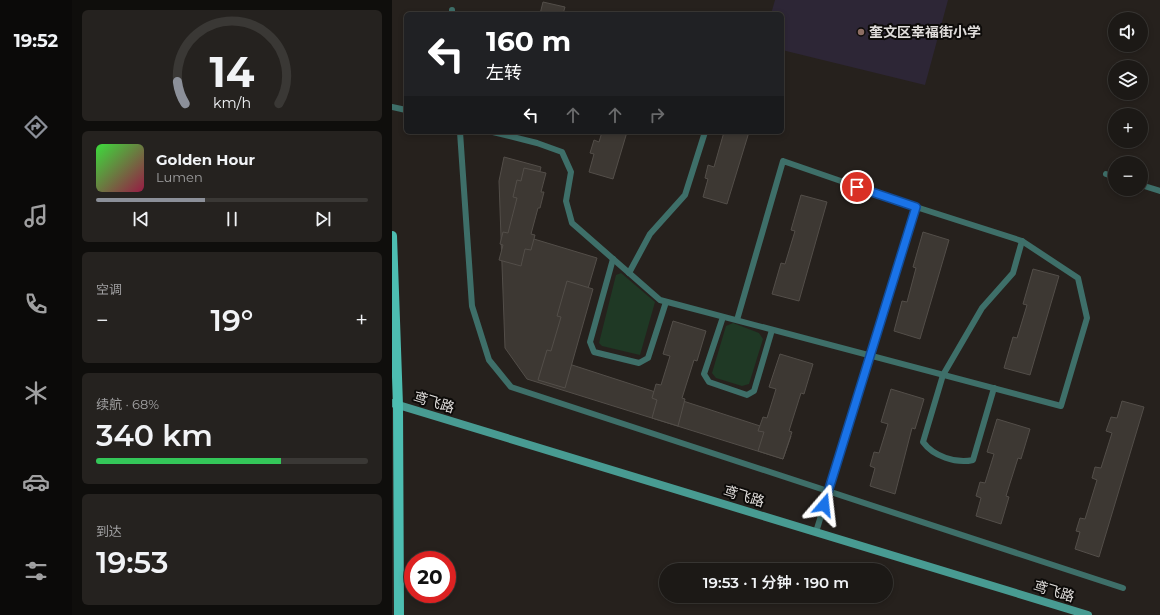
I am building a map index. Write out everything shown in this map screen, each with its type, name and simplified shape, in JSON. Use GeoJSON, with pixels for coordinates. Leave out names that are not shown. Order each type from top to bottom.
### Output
{"type":"FeatureCollection","features":[{"type":"Feature","properties":{"kind":"main road"},"geometry":{"type":"LineString","coordinates":[[392,236],[398,615]]}},
{"type":"Feature","properties":{"kind":"street","name":"鸢飞路"},"geometry":{"type":"LineString","coordinates":[[395,404],[1088,615]]}},
{"type":"Feature","properties":{"kind":"lane"},"geometry":{"type":"LineString","coordinates":[[392,106],[404,109]]}},
{"type":"Feature","properties":{"kind":"lane"},"geometry":{"type":"LineString","coordinates":[[460,134],[472,306],[489,360],[512,387],[1123,588]]}},
{"type":"Feature","properties":{"kind":"lane"},"geometry":{"type":"LineString","coordinates":[[501,134],[537,143],[562,152],[571,172],[566,201],[572,223],[660,300],[666,302],[1061,406],[1087,318],[1078,278],[1022,241],[916,207],[783,161],[737,320]]}},
{"type":"Feature","properties":{"kind":"lane"},"geometry":{"type":"LineString","coordinates":[[629,273],[650,234],[685,195],[703,134]]}},
{"type":"Feature","properties":{"kind":"lane"},"geometry":{"type":"LineString","coordinates":[[1148,187],[1160,191]]}},
{"type":"Feature","properties":{"kind":"lane"},"geometry":{"type":"LineString","coordinates":[[816,532],[916,207]]}},
{"type":"Feature","properties":{"kind":"lane"},"geometry":{"type":"LineString","coordinates":[[994,388],[973,460],[962,462],[930,451],[923,442],[944,375],[982,308],[1013,273],[1022,241]]}},
{"type":"Feature","properties":{"kind":"lane"},"geometry":{"type":"LineString","coordinates":[[613,259],[590,342],[594,352],[639,363],[648,358],[666,302]]}},
{"type":"Feature","properties":{"kind":"lane"},"geometry":{"type":"LineString","coordinates":[[723,317],[704,374],[709,382],[746,395],[754,391],[772,330]]}},
{"type":"Feature","properties":{"kind":"shaded area","name":"奎文区幸福街小学"},"geometry":{"type":"Polygon","coordinates":[[[775,0],[948,0],[925,85],[784,50],[784,12],[772,12],[775,0]]]}},
{"type":"Feature","properties":{"kind":"green space"},"geometry":{"type":"Polygon","coordinates":[[[621,273],[655,302],[640,355],[602,346],[599,343],[616,275],[621,273]]]}},
{"type":"Feature","properties":{"kind":"green space"},"geometry":{"type":"Polygon","coordinates":[[[733,323],[759,333],[763,339],[749,384],[742,386],[716,378],[712,373],[726,326],[733,323]]]}},
{"type":"Feature","properties":{"kind":"building"},"geometry":{"type":"Polygon","coordinates":[[[543,2],[565,7],[564,12],[540,12],[543,2]]]}},
{"type":"Feature","properties":{"kind":"building"},"geometry":{"type":"Polygon","coordinates":[[[601,134],[626,134],[613,179],[589,172],[594,154],[590,153],[594,140],[599,142],[601,134]]]}},
{"type":"Feature","properties":{"kind":"building"},"geometry":{"type":"Polygon","coordinates":[[[723,134],[748,134],[727,204],[703,197],[708,179],[705,178],[708,165],[714,167],[723,134]]]}},
{"type":"Feature","properties":{"kind":"building"},"geometry":{"type":"Polygon","coordinates":[[[504,157],[541,167],[524,236],[597,258],[566,363],[791,436],[783,459],[527,379],[505,348],[499,181],[504,157]]]}},
{"type":"Feature","properties":{"kind":"building"},"geometry":{"type":"Polygon","coordinates":[[[524,168],[546,173],[541,192],[544,192],[531,234],[535,235],[531,250],[525,249],[521,266],[499,260],[503,245],[500,244],[503,232],[508,233],[517,198],[513,197],[517,180],[521,181],[524,168]]]}},
{"type":"Feature","properties":{"kind":"building"},"geometry":{"type":"Polygon","coordinates":[[[801,195],[827,202],[799,301],[772,294],[781,263],[785,264],[795,231],[791,230],[801,195]]]}},
{"type":"Feature","properties":{"kind":"building"},"geometry":{"type":"Polygon","coordinates":[[[923,232],[949,240],[920,339],[894,331],[902,301],[907,302],[916,268],[913,267],[923,232]]]}},
{"type":"Feature","properties":{"kind":"building"},"geometry":{"type":"Polygon","coordinates":[[[1033,269],[1059,276],[1030,375],[1004,368],[1013,337],[1017,338],[1027,305],[1023,304],[1033,269]]]}},
{"type":"Feature","properties":{"kind":"building"},"geometry":{"type":"Polygon","coordinates":[[[567,281],[593,289],[565,388],[538,380],[547,350],[551,351],[561,317],[557,316],[567,281]]]}},
{"type":"Feature","properties":{"kind":"building"},"geometry":{"type":"Polygon","coordinates":[[[673,321],[706,331],[697,361],[694,360],[682,398],[685,399],[678,426],[652,418],[657,400],[652,398],[656,384],[661,385],[670,356],[663,354],[673,321]]]}},
{"type":"Feature","properties":{"kind":"building"},"geometry":{"type":"Polygon","coordinates":[[[780,354],[813,364],[804,394],[801,393],[789,431],[792,432],[783,459],[758,451],[764,432],[758,431],[763,417],[767,418],[776,389],[769,387],[780,354]]]}},
{"type":"Feature","properties":{"kind":"building"},"geometry":{"type":"Polygon","coordinates":[[[891,389],[924,399],[915,429],[912,428],[895,494],[870,486],[875,468],[870,466],[874,452],[879,453],[888,424],[881,422],[891,389]]]}},
{"type":"Feature","properties":{"kind":"building"},"geometry":{"type":"Polygon","coordinates":[[[1122,401],[1144,407],[1099,557],[1075,549],[1080,532],[1076,531],[1080,518],[1085,519],[1097,480],[1092,478],[1095,467],[1101,468],[1112,433],[1106,431],[1111,417],[1117,418],[1122,401]]]}},
{"type":"Feature","properties":{"kind":"building"},"geometry":{"type":"Polygon","coordinates":[[[997,419],[1030,429],[1021,459],[1018,458],[1006,496],[1009,497],[1001,524],[976,516],[981,498],[976,496],[980,482],[985,483],[994,454],[987,452],[997,419]]]}},
{"type":"Feature","properties":{"kind":"place","name":"奎文区幸福街小学"},"geometry":{"type":"Point","coordinates":[861,32]}},
{"type":"Feature","properties":{"kind":"route"},"geometry":{"type":"LineString","coordinates":[[824,505],[916,207],[857,187]]}}]}
